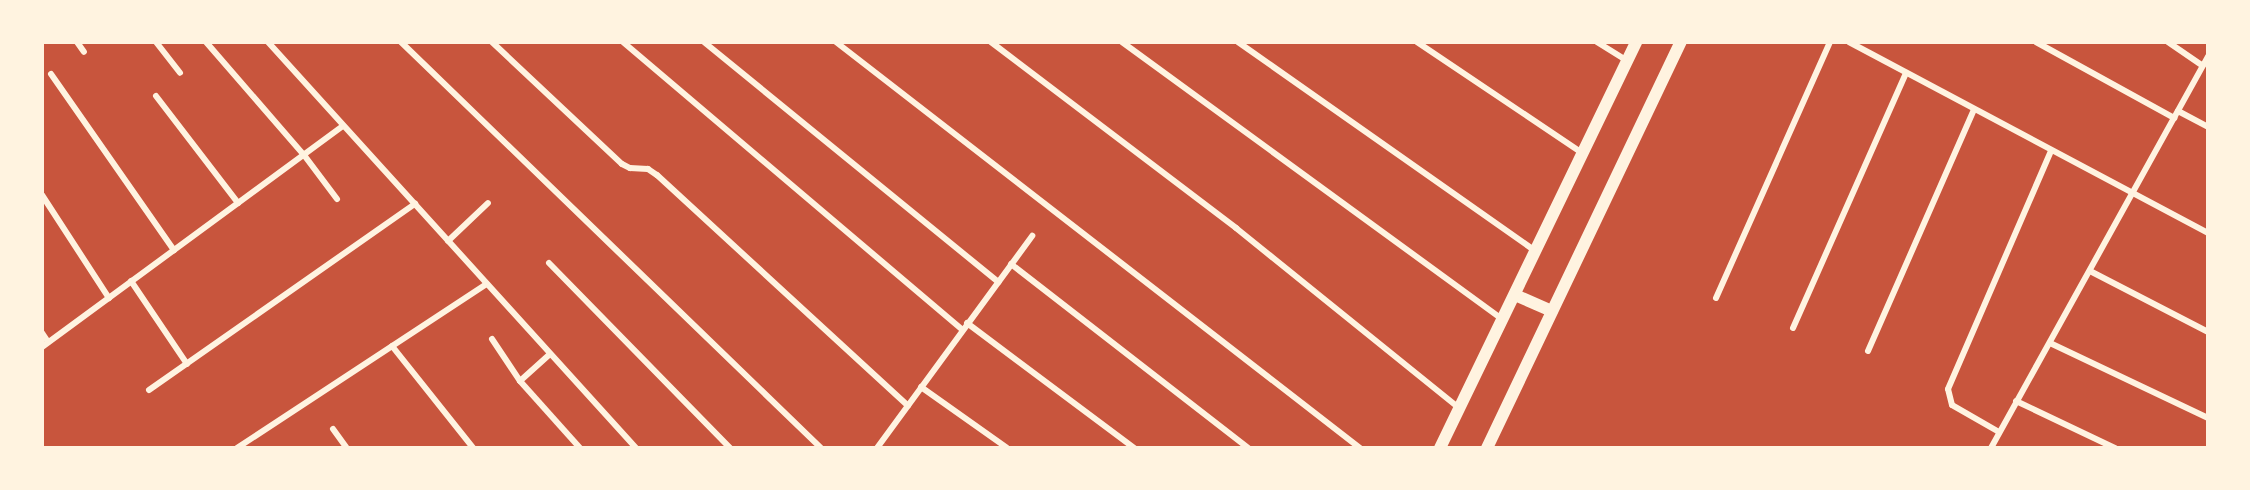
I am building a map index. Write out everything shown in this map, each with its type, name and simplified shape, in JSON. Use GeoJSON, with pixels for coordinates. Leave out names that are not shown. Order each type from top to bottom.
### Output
{"type":"FeatureCollection","features":[{"type":"Feature","properties":{"kind":"main road"},"geometry":{"type":"LineString","coordinates":[[1440,448],[1636,42]]}},
{"type":"Feature","properties":{"kind":"main road"},"geometry":{"type":"LineString","coordinates":[[1487,448],[1681,42]]}},
{"type":"Feature","properties":{"kind":"main road"},"geometry":{"type":"LineString","coordinates":[[1515,295],[1552,311]]}},
{"type":"Feature","properties":{"kind":"street"},"geometry":{"type":"LineString","coordinates":[[77,42],[84,52]]}},
{"type":"Feature","properties":{"kind":"street"},"geometry":{"type":"LineString","coordinates":[[156,42],[180,73]]}},
{"type":"Feature","properties":{"kind":"street"},"geometry":{"type":"LineString","coordinates":[[206,42],[304,155],[337,199]]}},
{"type":"Feature","properties":{"kind":"street"},"geometry":{"type":"LineString","coordinates":[[268,42],[636,448]]}},
{"type":"Feature","properties":{"kind":"street"},"geometry":{"type":"LineString","coordinates":[[401,42],[821,448]]}},
{"type":"Feature","properties":{"kind":"street"},"geometry":{"type":"LineString","coordinates":[[492,42],[622,164],[630,168],[648,169],[657,175],[908,406]]}},
{"type":"Feature","properties":{"kind":"street"},"geometry":{"type":"LineString","coordinates":[[623,42],[962,330]]}},
{"type":"Feature","properties":{"kind":"street"},"geometry":{"type":"LineString","coordinates":[[704,42],[998,282]]}},
{"type":"Feature","properties":{"kind":"street"},"geometry":{"type":"LineString","coordinates":[[836,42],[1360,448]]}},
{"type":"Feature","properties":{"kind":"street"},"geometry":{"type":"LineString","coordinates":[[991,42],[1236,228],[1460,408]]}},
{"type":"Feature","properties":{"kind":"street"},"geometry":{"type":"LineString","coordinates":[[1122,42],[1503,320]]}},
{"type":"Feature","properties":{"kind":"street"},"geometry":{"type":"LineString","coordinates":[[1238,42],[1535,252]]}},
{"type":"Feature","properties":{"kind":"street"},"geometry":{"type":"LineString","coordinates":[[1417,42],[1582,153]]}},
{"type":"Feature","properties":{"kind":"street"},"geometry":{"type":"LineString","coordinates":[[1597,42],[1627,61]]}},
{"type":"Feature","properties":{"kind":"street"},"geometry":{"type":"LineString","coordinates":[[1716,297],[1830,42]]}},
{"type":"Feature","properties":{"kind":"street"},"geometry":{"type":"LineString","coordinates":[[1849,42],[2132,194],[2208,232]]}},
{"type":"Feature","properties":{"kind":"street"},"geometry":{"type":"LineString","coordinates":[[2036,42],[2174,118]]}},
{"type":"Feature","properties":{"kind":"street"},"geometry":{"type":"LineString","coordinates":[[2168,42],[2203,66]]}},
{"type":"Feature","properties":{"kind":"street"},"geometry":{"type":"LineString","coordinates":[[1991,448],[2208,56]]}},
{"type":"Feature","properties":{"kind":"street"},"geometry":{"type":"LineString","coordinates":[[1793,328],[1906,73]]}},
{"type":"Feature","properties":{"kind":"street"},"geometry":{"type":"LineString","coordinates":[[51,74],[174,250]]}},
{"type":"Feature","properties":{"kind":"street"},"geometry":{"type":"LineString","coordinates":[[156,96],[238,203]]}},
{"type":"Feature","properties":{"kind":"street"},"geometry":{"type":"LineString","coordinates":[[1868,351],[1974,109]]}},
{"type":"Feature","properties":{"kind":"street"},"geometry":{"type":"LineString","coordinates":[[2178,111],[2208,126]]}},
{"type":"Feature","properties":{"kind":"street"},"geometry":{"type":"LineString","coordinates":[[42,333],[45,344],[343,126]]}},
{"type":"Feature","properties":{"kind":"street"},"geometry":{"type":"LineString","coordinates":[[1999,432],[1952,405],[1948,390],[2051,151]]}},
{"type":"Feature","properties":{"kind":"street"},"geometry":{"type":"LineString","coordinates":[[42,195],[109,298]]}},
{"type":"Feature","properties":{"kind":"street"},"geometry":{"type":"LineString","coordinates":[[149,390],[414,204]]}},
{"type":"Feature","properties":{"kind":"street"},"geometry":{"type":"LineString","coordinates":[[448,241],[488,204]]}},
{"type":"Feature","properties":{"kind":"street"},"geometry":{"type":"LineString","coordinates":[[877,448],[1032,236]]}},
{"type":"Feature","properties":{"kind":"street"},"geometry":{"type":"LineString","coordinates":[[549,263],[730,448]]}},
{"type":"Feature","properties":{"kind":"street"},"geometry":{"type":"LineString","coordinates":[[1011,264],[1248,448]]}},
{"type":"Feature","properties":{"kind":"street"},"geometry":{"type":"LineString","coordinates":[[2090,271],[2208,332]]}},
{"type":"Feature","properties":{"kind":"street"},"geometry":{"type":"LineString","coordinates":[[131,281],[187,364]]}},
{"type":"Feature","properties":{"kind":"street"},"geometry":{"type":"LineString","coordinates":[[239,447],[487,284]]}},
{"type":"Feature","properties":{"kind":"street"},"geometry":{"type":"LineString","coordinates":[[967,323],[1134,448]]}},
{"type":"Feature","properties":{"kind":"street"},"geometry":{"type":"LineString","coordinates":[[492,339],[520,381],[580,448]]}},
{"type":"Feature","properties":{"kind":"street"},"geometry":{"type":"LineString","coordinates":[[2050,343],[2208,418]]}},
{"type":"Feature","properties":{"kind":"street"},"geometry":{"type":"LineString","coordinates":[[392,346],[473,448]]}},
{"type":"Feature","properties":{"kind":"street"},"geometry":{"type":"LineString","coordinates":[[520,381],[550,354]]}},
{"type":"Feature","properties":{"kind":"street"},"geometry":{"type":"LineString","coordinates":[[921,387],[1007,448]]}},
{"type":"Feature","properties":{"kind":"street"},"geometry":{"type":"LineString","coordinates":[[2016,401],[2115,448]]}},
{"type":"Feature","properties":{"kind":"street"},"geometry":{"type":"LineString","coordinates":[[333,429],[347,448]]}}]}
